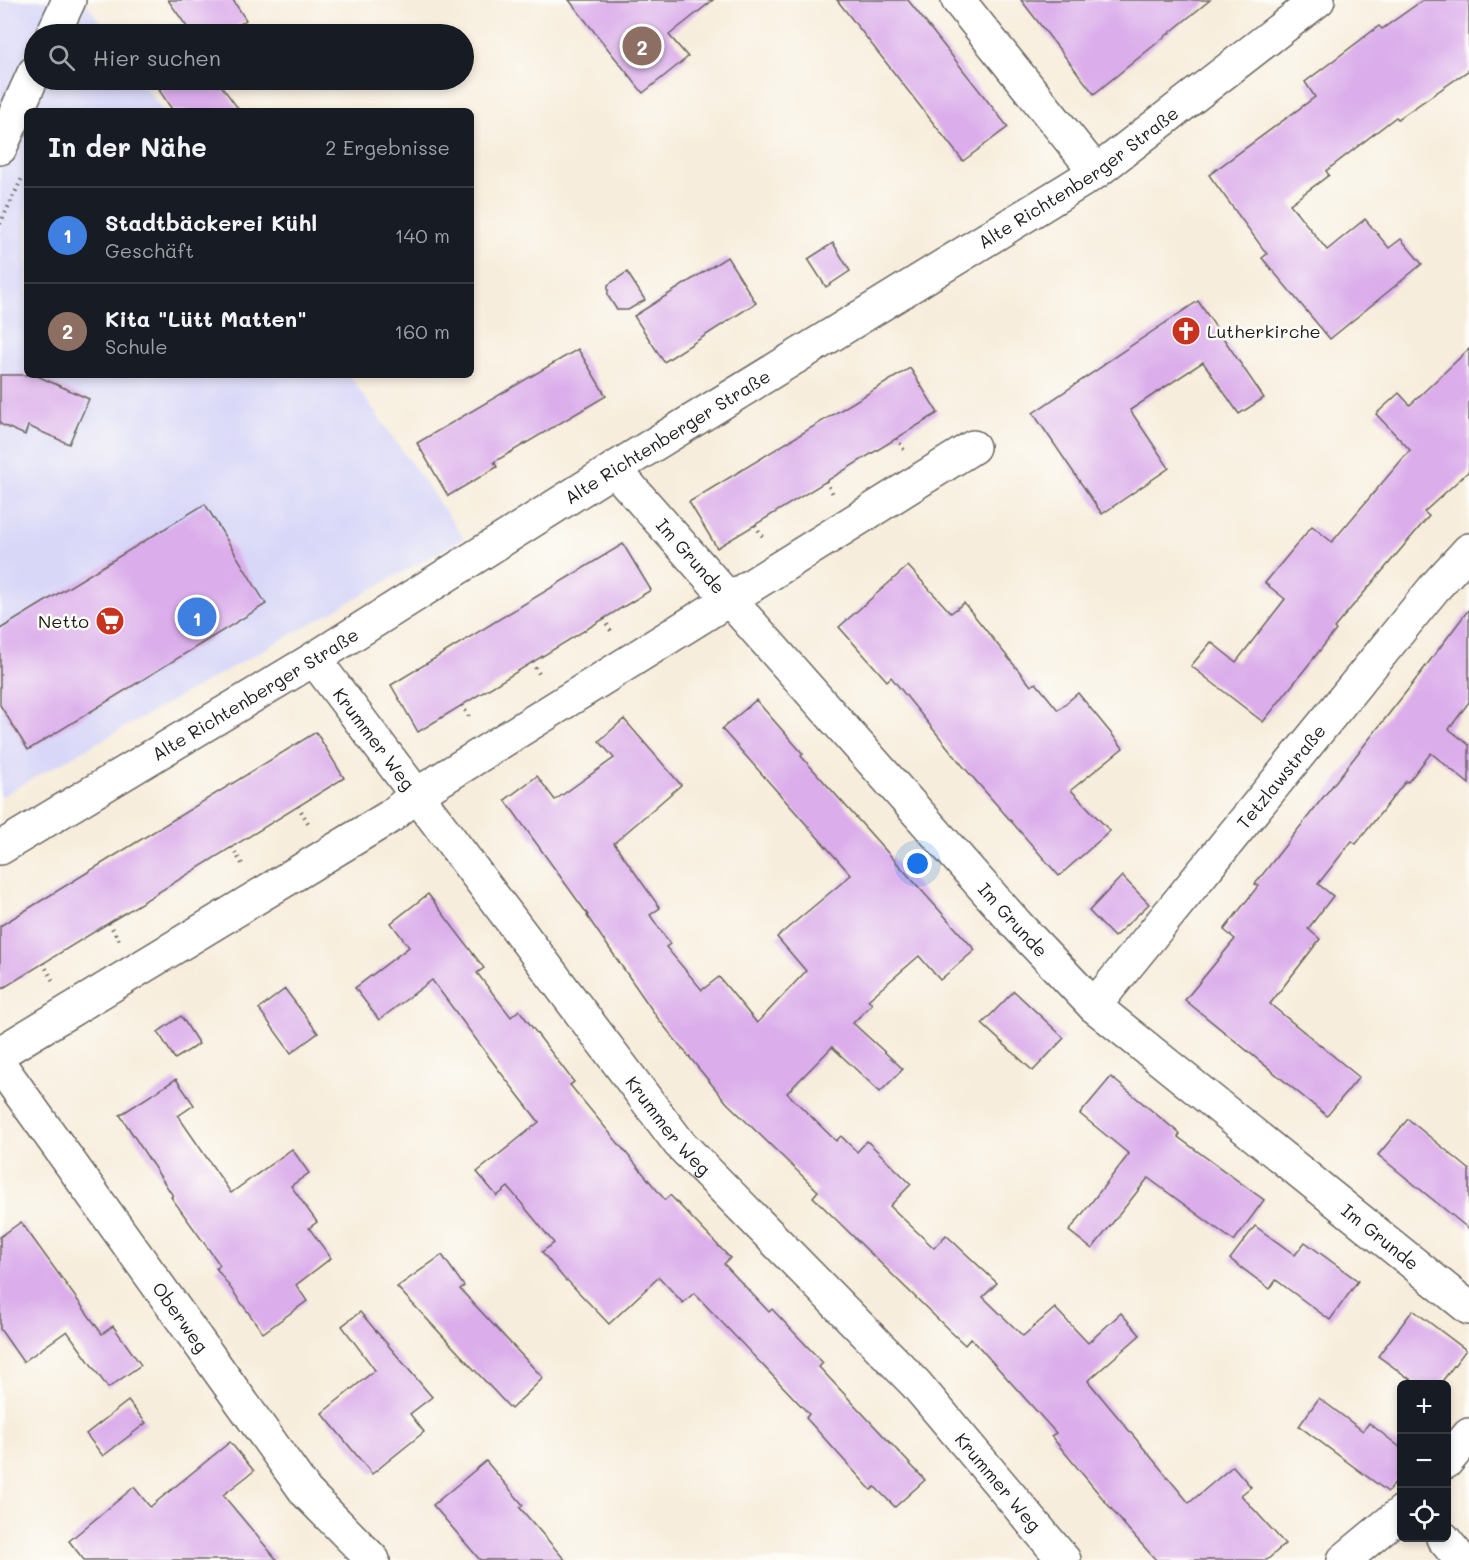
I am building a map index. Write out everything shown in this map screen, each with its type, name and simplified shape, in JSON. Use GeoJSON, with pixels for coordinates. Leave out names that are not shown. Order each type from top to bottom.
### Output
{"type":"FeatureCollection","features":[{"type":"Feature","properties":{"kind":"street"},"geometry":{"type":"LineString","coordinates":[[57,24],[69,0]]}},
{"type":"Feature","properties":{"kind":"street"},"geometry":{"type":"LineString","coordinates":[[958,0],[1096,172]]}},
{"type":"Feature","properties":{"kind":"street","name":"Alte Richtenberger Straße"},"geometry":{"type":"LineString","coordinates":[[0,848],[314,659],[614,469],[1096,172],[1318,0]]}},
{"type":"Feature","properties":{"kind":"street"},"geometry":{"type":"LineString","coordinates":[[0,148],[27,90]]}},
{"type":"Feature","properties":{"kind":"street"},"geometry":{"type":"LineString","coordinates":[[0,1053],[391,816],[416,795],[973,447]]}},
{"type":"Feature","properties":{"kind":"street","name":"Im Grunde"},"geometry":{"type":"LineString","coordinates":[[614,469],[1018,926],[1094,1006],[1469,1308]]}},
{"type":"Feature","properties":{"kind":"street","name":"Tetzlawstraße"},"geometry":{"type":"LineString","coordinates":[[1094,1006],[1427,597],[1469,550]]}},
{"type":"Feature","properties":{"kind":"street","name":"Krummer Weg"},"geometry":{"type":"LineString","coordinates":[[314,659],[679,1143],[916,1384],[1064,1560]]}},
{"type":"Feature","properties":{"kind":"street","name":"Oberweg"},"geometry":{"type":"LineString","coordinates":[[0,1065],[306,1492],[373,1560]]}},
{"type":"Feature","properties":{"kind":"street"},"geometry":{"type":"LineString","coordinates":[[1451,1456],[1469,1436]]}},
{"type":"Feature","properties":{"kind":"street"},"geometry":{"type":"LineString","coordinates":[[1344,1560],[1397,1515]]}},
{"type":"Feature","properties":{"kind":"street"},"geometry":{"type":"LineString","coordinates":[[1446,1542],[1461,1560]]}},
{"type":"Feature","properties":{"kind":"path"},"geometry":{"type":"LineString","coordinates":[[0,224],[24,173]]}},
{"type":"Feature","properties":{"kind":"shaded area"},"geometry":{"type":"Polygon","coordinates":[[[0,0],[84,0],[102,24],[24,24],[24,90],[147,90],[161,108],[24,108],[24,378],[351,378],[464,538],[0,797],[0,0]]]}},
{"type":"Feature","properties":{"kind":"building"},"geometry":{"type":"Polygon","coordinates":[[[168,0],[233,0],[246,20],[240,24],[185,24],[168,0]]]}},
{"type":"Feature","properties":{"kind":"building"},"geometry":{"type":"Polygon","coordinates":[[[569,0],[713,0],[669,35],[688,57],[643,93],[569,0]]]}},
{"type":"Feature","properties":{"kind":"building"},"geometry":{"type":"Polygon","coordinates":[[[837,0],[908,0],[1008,127],[963,161],[837,0]]]}},
{"type":"Feature","properties":{"kind":"building"},"geometry":{"type":"Polygon","coordinates":[[[1021,0],[1210,0],[1094,94],[1021,0]]]}},
{"type":"Feature","properties":{"kind":"building"},"geometry":{"type":"Polygon","coordinates":[[[1423,0],[1469,0],[1469,70],[1398,119],[1396,117],[1326,171],[1329,175],[1290,204],[1327,250],[1365,219],[1389,248],[1401,239],[1422,264],[1330,339],[1262,258],[1267,254],[1209,175],[1315,97],[1305,82],[1379,26],[1382,29],[1423,0]]]}},
{"type":"Feature","properties":{"kind":"building"},"geometry":{"type":"Polygon","coordinates":[[[159,90],[224,90],[238,108],[171,108],[159,90]]]}},
{"type":"Feature","properties":{"kind":"building"},"geometry":{"type":"Polygon","coordinates":[[[833,243],[850,271],[826,287],[808,259],[833,243]]]}},
{"type":"Feature","properties":{"kind":"building"},"geometry":{"type":"Polygon","coordinates":[[[727,257],[756,303],[664,362],[634,316],[727,257]]]}},
{"type":"Feature","properties":{"kind":"building"},"geometry":{"type":"Polygon","coordinates":[[[627,272],[645,300],[628,310],[617,310],[608,296],[608,285],[627,272]]]}},
{"type":"Feature","properties":{"kind":"building"},"geometry":{"type":"Polygon","coordinates":[[[1198,301],[1264,398],[1239,414],[1203,362],[1130,410],[1169,468],[1102,514],[1033,413],[1198,301]]]}},
{"type":"Feature","properties":{"kind":"building"},"geometry":{"type":"Polygon","coordinates":[[[578,349],[606,396],[494,462],[497,467],[448,496],[417,443],[578,349]]]}},
{"type":"Feature","properties":{"kind":"building"},"geometry":{"type":"Polygon","coordinates":[[[1469,349],[1469,471],[1424,512],[1429,516],[1334,628],[1336,630],[1263,722],[1191,666],[1211,642],[1236,662],[1285,599],[1265,583],[1312,526],[1332,542],[1410,450],[1376,414],[1399,393],[1410,405],[1469,349]]]}},
{"type":"Feature","properties":{"kind":"building"},"geometry":{"type":"Polygon","coordinates":[[[910,368],[938,413],[717,548],[689,502],[910,368]]]}},
{"type":"Feature","properties":{"kind":"building"},"geometry":{"type":"Polygon","coordinates":[[[0,375],[42,378],[89,399],[69,444],[28,426],[25,435],[0,424],[0,375]]]}},
{"type":"Feature","properties":{"kind":"building"},"geometry":{"type":"Polygon","coordinates":[[[205,504],[266,604],[28,750],[0,705],[0,629],[205,504]]]}},
{"type":"Feature","properties":{"kind":"building"},"geometry":{"type":"Polygon","coordinates":[[[623,544],[651,590],[418,732],[391,685],[623,544]]]}},
{"type":"Feature","properties":{"kind":"building"},"geometry":{"type":"Polygon","coordinates":[[[908,566],[951,613],[964,603],[1031,686],[1036,683],[1058,710],[1078,693],[1123,748],[1071,790],[1110,831],[1059,876],[962,765],[891,677],[887,681],[839,627],[908,566]]]}},
{"type":"Feature","properties":{"kind":"building"},"geometry":{"type":"Polygon","coordinates":[[[1469,609],[1469,702],[1449,729],[1469,745],[1469,784],[1431,753],[1356,844],[1352,841],[1318,884],[1333,896],[1308,929],[1320,939],[1270,1004],[1359,1077],[1327,1116],[1185,1000],[1235,939],[1224,930],[1258,886],[1255,884],[1469,609]]]}},
{"type":"Feature","properties":{"kind":"building"},"geometry":{"type":"Polygon","coordinates":[[[756,700],[803,754],[801,756],[975,950],[940,980],[919,956],[868,1000],[872,1004],[853,1023],[903,1069],[880,1092],[832,1047],[787,1093],[836,1141],[841,1136],[857,1152],[867,1141],[911,1184],[890,1206],[934,1248],[946,1235],[997,1283],[983,1297],[1023,1336],[1055,1308],[1088,1343],[1121,1313],[1140,1335],[1088,1381],[1189,1503],[1233,1466],[1251,1487],[1241,1495],[1285,1544],[1267,1560],[1156,1560],[1051,1436],[1056,1433],[971,1338],[965,1345],[950,1331],[813,1197],[818,1191],[727,1103],[659,1020],[588,915],[505,800],[537,776],[555,800],[614,758],[599,741],[624,719],[681,785],[614,843],[660,908],[650,915],[670,944],[666,947],[702,990],[719,977],[757,1023],[806,971],[777,937],[851,875],[722,729],[756,700]]]}},
{"type":"Feature","properties":{"kind":"building"},"geometry":{"type":"Polygon","coordinates":[[[316,732],[344,778],[0,990],[0,926],[316,732]]]}},
{"type":"Feature","properties":{"kind":"building"},"geometry":{"type":"Polygon","coordinates":[[[1122,876],[1149,904],[1114,937],[1089,911],[1122,876]]]}},
{"type":"Feature","properties":{"kind":"building"},"geometry":{"type":"Polygon","coordinates":[[[428,894],[484,968],[477,973],[511,1017],[519,1010],[574,1082],[570,1085],[665,1200],[670,1195],[730,1258],[724,1264],[769,1312],[772,1309],[823,1363],[819,1367],[925,1480],[895,1507],[875,1487],[871,1490],[806,1418],[809,1414],[694,1293],[683,1303],[659,1277],[609,1324],[566,1281],[542,1252],[554,1243],[508,1187],[497,1196],[477,1172],[539,1122],[432,980],[379,1020],[355,988],[409,947],[391,923],[428,894]]]}},
{"type":"Feature","properties":{"kind":"building"},"geometry":{"type":"Polygon","coordinates":[[[285,989],[318,1033],[291,1053],[259,1009],[285,989]]]}},
{"type":"Feature","properties":{"kind":"building"},"geometry":{"type":"Polygon","coordinates":[[[1014,991],[1064,1038],[1033,1071],[982,1024],[1014,991]]]}},
{"type":"Feature","properties":{"kind":"building"},"geometry":{"type":"Polygon","coordinates":[[[181,1016],[199,1044],[175,1059],[158,1032],[181,1016]]]}},
{"type":"Feature","properties":{"kind":"building"},"geometry":{"type":"Polygon","coordinates":[[[1111,1077],[1180,1134],[1178,1137],[1264,1200],[1234,1241],[1148,1178],[1092,1249],[1069,1231],[1129,1154],[1080,1114],[1111,1077]]]}},
{"type":"Feature","properties":{"kind":"building"},"geometry":{"type":"Polygon","coordinates":[[[176,1079],[194,1105],[178,1116],[231,1193],[292,1149],[309,1173],[291,1186],[317,1222],[309,1228],[331,1258],[296,1285],[307,1301],[263,1333],[216,1268],[220,1265],[171,1197],[173,1196],[120,1115],[176,1079]]]}},
{"type":"Feature","properties":{"kind":"building"},"geometry":{"type":"Polygon","coordinates":[[[1408,1119],[1469,1169],[1469,1229],[1378,1155],[1408,1119]]]}},
{"type":"Feature","properties":{"kind":"building"},"geometry":{"type":"Polygon","coordinates":[[[21,1222],[102,1334],[113,1326],[141,1365],[108,1388],[67,1331],[23,1362],[0,1329],[0,1237],[21,1222]]]}},
{"type":"Feature","properties":{"kind":"building"},"geometry":{"type":"Polygon","coordinates":[[[1255,1226],[1295,1255],[1305,1242],[1358,1281],[1330,1320],[1276,1280],[1270,1289],[1230,1259],[1255,1226]]]}},
{"type":"Feature","properties":{"kind":"building"},"geometry":{"type":"Polygon","coordinates":[[[442,1255],[464,1286],[460,1289],[543,1378],[511,1409],[397,1287],[442,1255]]]}},
{"type":"Feature","properties":{"kind":"building"},"geometry":{"type":"Polygon","coordinates":[[[1413,1310],[1466,1350],[1443,1380],[1411,1380],[1378,1356],[1413,1310]]]}},
{"type":"Feature","properties":{"kind":"building"},"geometry":{"type":"Polygon","coordinates":[[[360,1312],[432,1397],[410,1414],[424,1432],[372,1474],[322,1413],[375,1370],[342,1326],[360,1312]]]}},
{"type":"Feature","properties":{"kind":"building"},"geometry":{"type":"Polygon","coordinates":[[[1319,1398],[1363,1431],[1369,1423],[1397,1445],[1397,1480],[1388,1492],[1299,1426],[1319,1398]]]}},
{"type":"Feature","properties":{"kind":"building"},"geometry":{"type":"Polygon","coordinates":[[[128,1401],[146,1423],[103,1456],[86,1434],[128,1401]]]}},
{"type":"Feature","properties":{"kind":"building"},"geometry":{"type":"Polygon","coordinates":[[[230,1442],[254,1471],[223,1495],[277,1560],[84,1560],[69,1541],[134,1487],[150,1507],[230,1442]]]}},
{"type":"Feature","properties":{"kind":"building"},"geometry":{"type":"Polygon","coordinates":[[[486,1461],[523,1505],[520,1508],[565,1560],[480,1560],[433,1505],[486,1461]]]}},
{"type":"Feature","properties":{"kind":"place","name":"Kita \"Lütt Matten\""},"geometry":{"type":"Point","coordinates":[642,46]}},
{"type":"Feature","properties":{"kind":"place","name":"Lutherkirche"},"geometry":{"type":"Point","coordinates":[1186,331]}},
{"type":"Feature","properties":{"kind":"place","name":"Stadtbäckerei Kühl"},"geometry":{"type":"Point","coordinates":[197,617]}},
{"type":"Feature","properties":{"kind":"place","name":"Netto"},"geometry":{"type":"Point","coordinates":[110,621]}}]}
